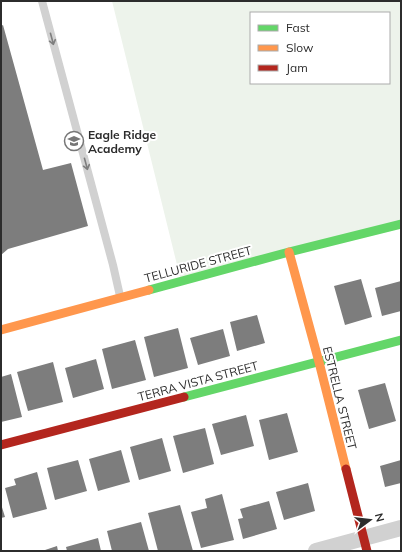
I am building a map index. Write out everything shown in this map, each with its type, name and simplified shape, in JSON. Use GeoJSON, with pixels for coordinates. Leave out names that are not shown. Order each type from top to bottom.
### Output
{"type":"FeatureCollection","features":[{"type":"Feature","properties":{"kind":"street","name":"TELLURIDE STREET"},"geometry":{"type":"LineString","coordinates":[[1,330],[289,252],[401,224]]}},
{"type":"Feature","properties":{"kind":"street","name":"ESTRELLA STREET"},"geometry":{"type":"LineString","coordinates":[[289,252],[319,362],[365,544]]}},
{"type":"Feature","properties":{"kind":"street","name":"TERRA VISTA STREET"},"geometry":{"type":"LineString","coordinates":[[1,445],[401,340]]}},
{"type":"Feature","properties":{"kind":"street"},"geometry":{"type":"LineString","coordinates":[[316,551],[365,544],[401,528]]}},
{"type":"Feature","properties":{"kind":"lane"},"geometry":{"type":"LineString","coordinates":[[42,1],[121,298]]}},
{"type":"Feature","properties":{"kind":"shaded area"},"geometry":{"type":"Polygon","coordinates":[[[112,1],[401,1],[401,224],[181,281],[112,1]]]}},
{"type":"Feature","properties":{"kind":"building","name":"Eagle Ridge Academy"},"geometry":{"type":"Polygon","coordinates":[[[3,25],[43,170],[71,163],[88,226],[8,249],[1,255],[1,26],[3,25]]]}},
{"type":"Feature","properties":{"kind":"building"},"geometry":{"type":"Polygon","coordinates":[[[361,279],[372,317],[345,325],[334,286],[361,279]]]}},
{"type":"Feature","properties":{"kind":"building"},"geometry":{"type":"Polygon","coordinates":[[[401,281],[401,311],[382,316],[375,288],[401,281]]]}},
{"type":"Feature","properties":{"kind":"building"},"geometry":{"type":"Polygon","coordinates":[[[257,315],[265,343],[237,351],[230,322],[257,315]]]}},
{"type":"Feature","properties":{"kind":"building"},"geometry":{"type":"Polygon","coordinates":[[[178,328],[188,368],[154,377],[144,337],[178,328]]]}},
{"type":"Feature","properties":{"kind":"building"},"geometry":{"type":"Polygon","coordinates":[[[223,329],[230,356],[198,365],[190,338],[223,329]]]}},
{"type":"Feature","properties":{"kind":"building"},"geometry":{"type":"Polygon","coordinates":[[[135,340],[146,380],[112,389],[102,349],[135,340]]]}},
{"type":"Feature","properties":{"kind":"building"},"geometry":{"type":"Polygon","coordinates":[[[96,359],[104,389],[73,398],[65,368],[96,359]]]}},
{"type":"Feature","properties":{"kind":"building"},"geometry":{"type":"Polygon","coordinates":[[[53,362],[63,402],[28,411],[17,372],[53,362]]]}},
{"type":"Feature","properties":{"kind":"building"},"geometry":{"type":"Polygon","coordinates":[[[11,374],[22,417],[1,422],[1,377],[11,374]]]}},
{"type":"Feature","properties":{"kind":"building"},"geometry":{"type":"Polygon","coordinates":[[[385,383],[396,421],[369,429],[358,390],[385,383]]]}},
{"type":"Feature","properties":{"kind":"building"},"geometry":{"type":"Polygon","coordinates":[[[287,413],[298,452],[269,460],[259,420],[287,413]]]}},
{"type":"Feature","properties":{"kind":"building"},"geometry":{"type":"Polygon","coordinates":[[[246,415],[254,446],[221,455],[212,424],[246,415]]]}},
{"type":"Feature","properties":{"kind":"building"},"geometry":{"type":"Polygon","coordinates":[[[205,428],[214,464],[183,473],[173,436],[205,428]]]}},
{"type":"Feature","properties":{"kind":"building"},"geometry":{"type":"Polygon","coordinates":[[[162,438],[171,471],[139,480],[130,447],[162,438]]]}},
{"type":"Feature","properties":{"kind":"building"},"geometry":{"type":"Polygon","coordinates":[[[121,450],[130,482],[98,491],[89,459],[121,450]]]}},
{"type":"Feature","properties":{"kind":"building"},"geometry":{"type":"Polygon","coordinates":[[[78,460],[87,491],[55,500],[47,468],[78,460]]]}},
{"type":"Feature","properties":{"kind":"building"},"geometry":{"type":"Polygon","coordinates":[[[401,460],[401,483],[385,487],[380,466],[401,460]]]}},
{"type":"Feature","properties":{"kind":"building"},"geometry":{"type":"Polygon","coordinates":[[[37,472],[47,509],[13,518],[5,488],[16,485],[14,479],[37,472]]]}},
{"type":"Feature","properties":{"kind":"building"},"geometry":{"type":"Polygon","coordinates":[[[308,483],[315,511],[284,520],[276,492],[308,483]]]}},
{"type":"Feature","properties":{"kind":"building"},"geometry":{"type":"Polygon","coordinates":[[[222,494],[234,540],[201,548],[191,512],[207,508],[205,499],[222,494]]]}},
{"type":"Feature","properties":{"kind":"building"},"geometry":{"type":"Polygon","coordinates":[[[269,501],[277,529],[243,539],[238,519],[243,518],[240,509],[269,501]]]}},
{"type":"Feature","properties":{"kind":"building"},"geometry":{"type":"Polygon","coordinates":[[[1,504],[5,517],[1,518],[1,504]]]}},
{"type":"Feature","properties":{"kind":"building"},"geometry":{"type":"Polygon","coordinates":[[[180,505],[193,551],[158,551],[148,513],[180,505]]]}},
{"type":"Feature","properties":{"kind":"building"},"geometry":{"type":"Polygon","coordinates":[[[141,522],[149,551],[112,551],[107,531],[141,522]]]}},
{"type":"Feature","properties":{"kind":"building"},"geometry":{"type":"Polygon","coordinates":[[[98,538],[101,551],[67,551],[66,547],[98,538]]]}},
{"type":"Feature","properties":{"kind":"building"},"geometry":{"type":"Polygon","coordinates":[[[57,546],[58,551],[42,551],[57,546]]]}},
{"type":"Feature","properties":{"kind":"traffic: fast"},"geometry":{"type":"LineString","coordinates":[[149,290],[289,252],[401,224]]}},
{"type":"Feature","properties":{"kind":"traffic: fast"},"geometry":{"type":"LineString","coordinates":[[184,397],[401,340]]}},
{"type":"Feature","properties":{"kind":"traffic: slow"},"geometry":{"type":"LineString","coordinates":[[289,252],[346,469]]}},
{"type":"Feature","properties":{"kind":"traffic: slow"},"geometry":{"type":"LineString","coordinates":[[1,330],[149,290]]}},
{"type":"Feature","properties":{"kind":"traffic: jam"},"geometry":{"type":"LineString","coordinates":[[1,445],[184,397]]}},
{"type":"Feature","properties":{"kind":"traffic: jam"},"geometry":{"type":"LineString","coordinates":[[346,469],[367,551]]}},
{"type":"Feature","properties":{"kind":"place","name":"Eagle Ridge Academy"},"geometry":{"type":"Point","coordinates":[74,141]}}]}
